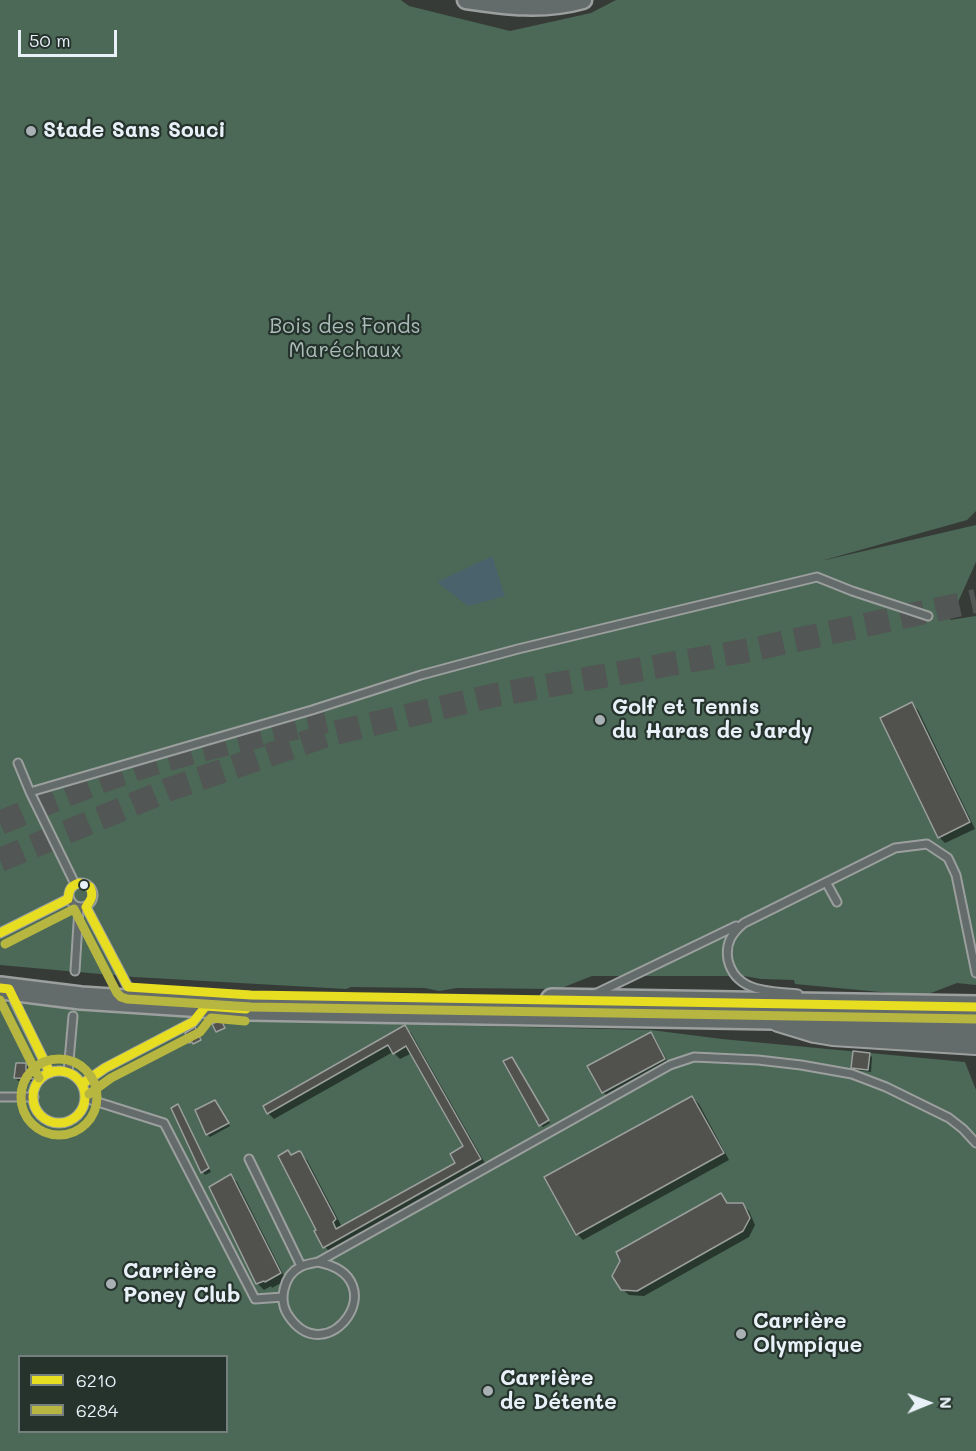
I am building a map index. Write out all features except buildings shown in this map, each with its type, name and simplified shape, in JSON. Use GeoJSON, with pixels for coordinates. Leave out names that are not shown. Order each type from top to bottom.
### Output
{"type":"FeatureCollection","features":[{"type":"Feature","properties":{"kind":"highway"},"geometry":{"type":"LineString","coordinates":[[779,1019],[815,1030],[934,1030],[976,1042]]}},
{"type":"Feature","properties":{"kind":"main road"},"geometry":{"type":"LineString","coordinates":[[3,984],[83,985],[251,995],[976,1007]]}},
{"type":"Feature","properties":{"kind":"main road"},"geometry":{"type":"LineString","coordinates":[[3,984],[81,998],[250,1009],[779,1019],[934,1030],[976,1024]]}},
{"type":"Feature","properties":{"kind":"street"},"geometry":{"type":"LineString","coordinates":[[466,0],[515,7],[558,5],[583,0]]}},
{"type":"Feature","properties":{"kind":"lane"},"geometry":{"type":"LineString","coordinates":[[30,792],[312,710],[421,675],[518,649],[817,577],[928,616]]}},
{"type":"Feature","properties":{"kind":"lane"},"geometry":{"type":"LineString","coordinates":[[18,763],[75,884]]}},
{"type":"Feature","properties":{"kind":"lane"},"geometry":{"type":"LineString","coordinates":[[582,1000],[896,848],[927,844],[948,858],[956,875],[976,973]]}},
{"type":"Feature","properties":{"kind":"lane"},"geometry":{"type":"LineString","coordinates":[[826,882],[837,902]]}},
{"type":"Feature","properties":{"kind":"lane"},"geometry":{"type":"LineString","coordinates":[[75,971],[83,908],[92,902],[93,894],[90,887],[83,883],[75,884],[68,893],[69,899],[72,905],[83,908],[128,987]]}},
{"type":"Feature","properties":{"kind":"lane"},"geometry":{"type":"LineString","coordinates":[[0,933],[69,899]]}},
{"type":"Feature","properties":{"kind":"lane"},"geometry":{"type":"LineString","coordinates":[[744,923],[731,934],[727,952],[731,970],[741,983],[757,990],[804,995]]}},
{"type":"Feature","properties":{"kind":"lane"},"geometry":{"type":"LineString","coordinates":[[3,984],[50,1073]]}},
{"type":"Feature","properties":{"kind":"lane"},"geometry":{"type":"LineString","coordinates":[[815,996],[896,1005]]}},
{"type":"Feature","properties":{"kind":"lane"},"geometry":{"type":"LineString","coordinates":[[82,1084],[105,1068],[193,1022],[206,1006]]}},
{"type":"Feature","properties":{"kind":"lane"},"geometry":{"type":"LineString","coordinates":[[68,1072],[73,1016]]}},
{"type":"Feature","properties":{"kind":"lane"},"geometry":{"type":"LineString","coordinates":[[318,1262],[333,1265],[344,1272],[351,1282],[355,1297],[352,1313],[345,1323],[334,1331],[323,1334],[304,1331],[294,1324],[285,1311],[282,1297],[286,1283],[301,1266],[318,1262],[636,1083],[670,1065],[694,1057],[758,1060],[852,1074],[886,1087],[949,1118],[976,1143]]}},
{"type":"Feature","properties":{"kind":"lane"},"geometry":{"type":"LineString","coordinates":[[68,1072],[82,1084],[85,1098],[83,1107],[70,1120],[60,1123],[48,1120],[35,1106],[36,1086],[41,1078],[50,1073],[68,1072]]}},
{"type":"Feature","properties":{"kind":"lane"},"geometry":{"type":"LineString","coordinates":[[0,1097],[34,1097]]}},
{"type":"Feature","properties":{"kind":"lane"},"geometry":{"type":"LineString","coordinates":[[85,1098],[164,1123],[255,1299],[282,1297]]}},
{"type":"Feature","properties":{"kind":"lane"},"geometry":{"type":"LineString","coordinates":[[249,1159],[301,1266]]}},
{"type":"Feature","properties":{"kind":"green space","name":"Bois des Fonds Maréchaux"},"geometry":{"type":"Polygon","coordinates":[[[0,0],[401,0],[409,6],[510,31],[591,13],[616,0],[976,0],[976,511],[967,520],[821,561],[976,525],[976,562],[950,620],[976,616],[976,985],[957,983],[923,996],[795,984],[794,980],[744,976],[592,976],[559,989],[457,988],[439,991],[425,988],[351,987],[346,989],[134,977],[0,965],[0,0]]]}},
{"type":"Feature","properties":{"kind":"green space"},"geometry":{"type":"Polygon","coordinates":[[[0,1002],[221,1020],[651,1030],[965,1062],[976,1090],[976,1451],[0,1451],[0,1002]]]}},
{"type":"Feature","properties":{"kind":"water"},"geometry":{"type":"Polygon","coordinates":[[[492,556],[505,596],[468,606],[437,582],[492,556]]]}},
{"type":"Feature","properties":{"kind":"tunnel"},"geometry":{"type":"LineString","coordinates":[[0,860],[170,789],[330,734],[495,695],[750,650],[976,601]]}},
{"type":"Feature","properties":{"kind":"tunnel"},"geometry":{"type":"LineString","coordinates":[[0,823],[138,768],[242,740],[326,721]]}},
{"type":"Feature","properties":{"kind":"transit line","name":"6210"},"geometry":{"type":"LineString","coordinates":[[0,933],[68,899],[71,889],[79,883],[90,887],[92,893],[86,907],[128,987],[251,995],[976,1007]]}},
{"type":"Feature","properties":{"kind":"transit line","name":"6284"},"geometry":{"type":"LineString","coordinates":[[5,944],[74,909],[117,993],[127,999],[251,1007],[976,1019]]}},
{"type":"Feature","properties":{"kind":"transit line","name":"6210"},"geometry":{"type":"LineString","coordinates":[[0,988],[9,989],[50,1073]]}},
{"type":"Feature","properties":{"kind":"transit line","name":"6284"},"geometry":{"type":"LineString","coordinates":[[0,1000],[39,1078]]}},
{"type":"Feature","properties":{"kind":"transit line","name":"6210"},"geometry":{"type":"LineString","coordinates":[[82,1084],[105,1068],[193,1022],[206,1006],[246,1009]]}},
{"type":"Feature","properties":{"kind":"transit line","name":"6284"},"geometry":{"type":"LineString","coordinates":[[89,1094],[111,1078],[200,1032],[211,1018],[245,1021]]}},
{"type":"Feature","properties":{"kind":"transit line","name":"6284"},"geometry":{"type":"LineString","coordinates":[[59,1059],[73,1062],[86,1070],[94,1083],[97,1097],[94,1111],[86,1124],[73,1132],[59,1135],[45,1132],[32,1124],[24,1111],[21,1097],[24,1083],[32,1070],[45,1062],[59,1059]]}},
{"type":"Feature","properties":{"kind":"transit line","name":"6210"},"geometry":{"type":"LineString","coordinates":[[59,1071],[69,1073],[77,1079],[83,1087],[85,1097],[83,1107],[77,1115],[69,1121],[59,1123],[49,1121],[41,1115],[35,1107],[33,1097],[35,1087],[41,1079],[49,1073],[59,1071]]}},
{"type":"Feature","properties":{"kind":"place","name":"Stade Sans Souci"},"geometry":{"type":"Point","coordinates":[31,131]}},
{"type":"Feature","properties":{"kind":"place","name":"Golf et Tennis du Haras de Jardy"},"geometry":{"type":"Point","coordinates":[600,720]}},
{"type":"Feature","properties":{"kind":"place","name":"Carrière Poney Club"},"geometry":{"type":"Point","coordinates":[111,1284]}},
{"type":"Feature","properties":{"kind":"place","name":"Carrière Olympique"},"geometry":{"type":"Point","coordinates":[741,1334]}},
{"type":"Feature","properties":{"kind":"place","name":"Carrière de Détente"},"geometry":{"type":"Point","coordinates":[488,1391]}}]}
